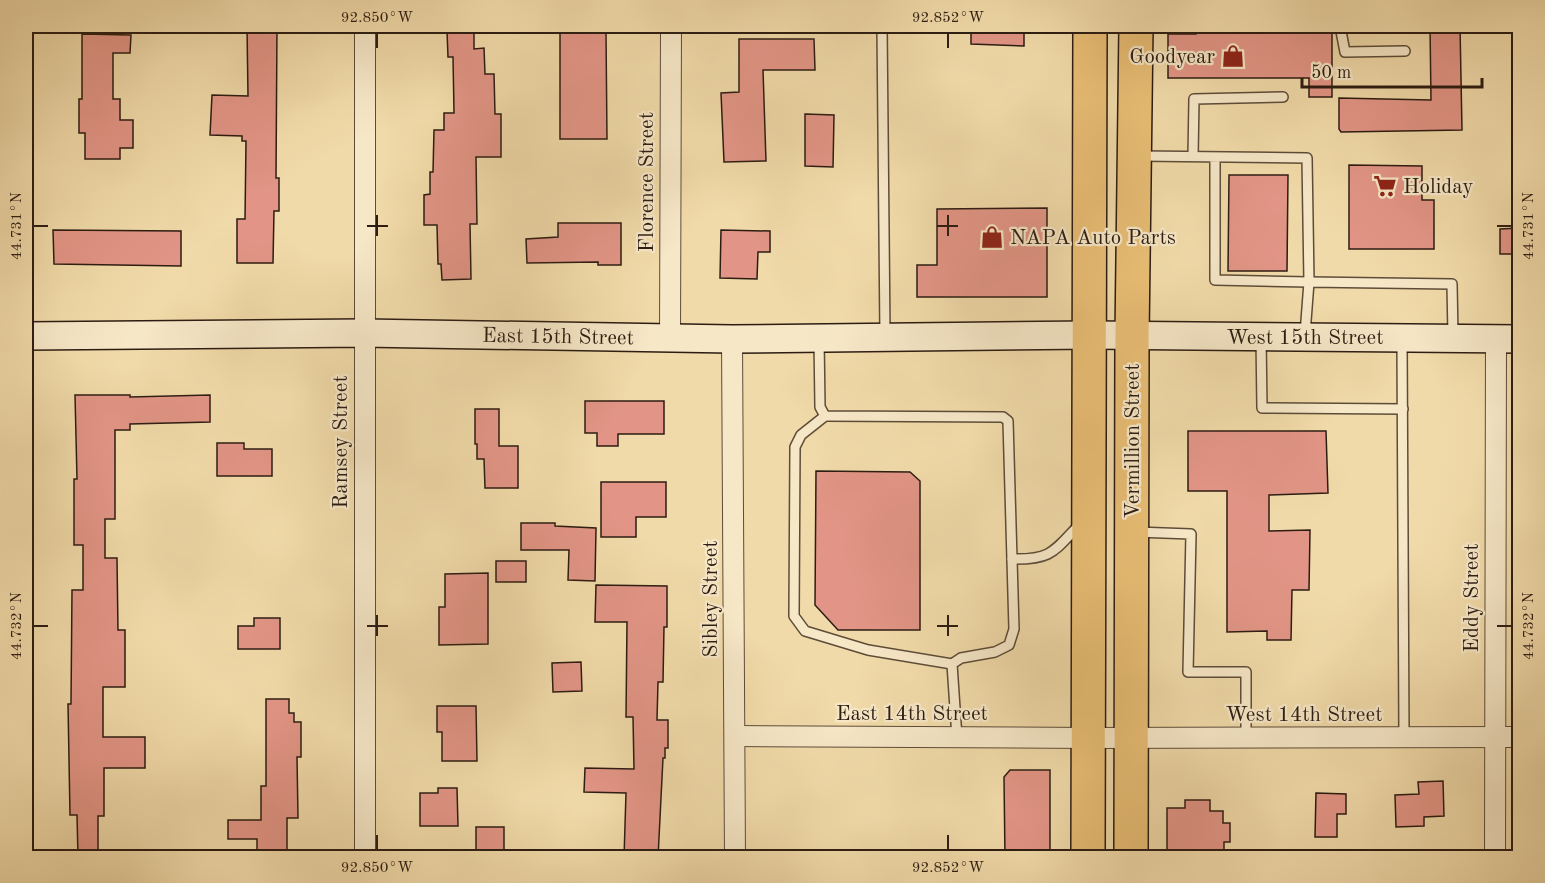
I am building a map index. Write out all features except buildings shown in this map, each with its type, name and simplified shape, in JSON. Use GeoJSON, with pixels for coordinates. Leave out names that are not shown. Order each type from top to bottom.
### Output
{"type":"FeatureCollection","features":[{"type":"Feature","properties":{"kind":"highway","name":"Vermillion Street"},"geometry":{"type":"LineString","coordinates":[[1088,858],[1090,26]]}},
{"type":"Feature","properties":{"kind":"highway","name":"Vermillion Street"},"geometry":{"type":"LineString","coordinates":[[1131,858],[1132,336],[1136,26]]}},
{"type":"Feature","properties":{"kind":"street","name":"Ramsey Street"},"geometry":{"type":"LineString","coordinates":[[365,26],[365,858]]}},
{"type":"Feature","properties":{"kind":"street","name":"Florence Street"},"geometry":{"type":"LineString","coordinates":[[670,26],[670,338]]}},
{"type":"Feature","properties":{"kind":"street","name":"East 15th Street"},"geometry":{"type":"LineString","coordinates":[[26,336],[364,333],[732,339],[1091,335]]}},
{"type":"Feature","properties":{"kind":"street","name":"West 15th Street"},"geometry":{"type":"LineString","coordinates":[[1091,335],[1508,339]]}},
{"type":"Feature","properties":{"kind":"street","name":"Sibley Street"},"geometry":{"type":"LineString","coordinates":[[732,339],[735,858]]}},
{"type":"Feature","properties":{"kind":"street","name":"Eddy Street"},"geometry":{"type":"LineString","coordinates":[[1495,858],[1495,737],[1508,339]]}},
{"type":"Feature","properties":{"kind":"street","name":"East 14th Street"},"geometry":{"type":"LineString","coordinates":[[735,736],[1089,738]]}},
{"type":"Feature","properties":{"kind":"street","name":"West 14th Street"},"geometry":{"type":"LineString","coordinates":[[1089,738],[1520,737]]}},
{"type":"Feature","properties":{"kind":"lane"},"geometry":{"type":"LineString","coordinates":[[882,26],[885,337]]}},
{"type":"Feature","properties":{"kind":"lane"},"geometry":{"type":"LineString","coordinates":[[1340,26],[1345,52],[1405,51]]}},
{"type":"Feature","properties":{"kind":"lane"},"geometry":{"type":"LineString","coordinates":[[1193,156],[1194,99],[1283,97]]}},
{"type":"Feature","properties":{"kind":"lane"},"geometry":{"type":"LineString","coordinates":[[1134,156],[1307,158],[1309,282],[1305,337]]}},
{"type":"Feature","properties":{"kind":"lane"},"geometry":{"type":"LineString","coordinates":[[1215,157],[1215,280],[1452,284],[1453,339]]}},
{"type":"Feature","properties":{"kind":"lane"},"geometry":{"type":"LineString","coordinates":[[1261,337],[1262,408],[1403,409]]}},
{"type":"Feature","properties":{"kind":"lane"},"geometry":{"type":"LineString","coordinates":[[819,338],[820,407],[825,416]]}},
{"type":"Feature","properties":{"kind":"lane"},"geometry":{"type":"LineString","coordinates":[[1402,338],[1404,737]]}},
{"type":"Feature","properties":{"kind":"lane"},"geometry":{"type":"LineString","coordinates":[[825,416],[1003,417],[1008,422],[1012,559],[1014,629],[1009,645],[995,652],[961,658],[952,664],[868,650],[805,631],[794,616],[795,447],[801,435],[825,416]]}},
{"type":"Feature","properties":{"kind":"lane"},"geometry":{"type":"LineString","coordinates":[[1012,559],[1045,556],[1058,547],[1090,514]]}},
{"type":"Feature","properties":{"kind":"lane"},"geometry":{"type":"LineString","coordinates":[[1131,532],[1191,534],[1188,672],[1245,672],[1245,738]]}},
{"type":"Feature","properties":{"kind":"lane"},"geometry":{"type":"LineString","coordinates":[[952,664],[957,738]]}},
{"type":"Feature","properties":{"kind":"place","name":"Goodyear"},"geometry":{"type":"Point","coordinates":[1233,56]}},
{"type":"Feature","properties":{"kind":"place","name":"Holiday"},"geometry":{"type":"Point","coordinates":[1385,186]}},
{"type":"Feature","properties":{"kind":"place","name":"NAPA Auto Parts"},"geometry":{"type":"Point","coordinates":[992,237]}}]}
